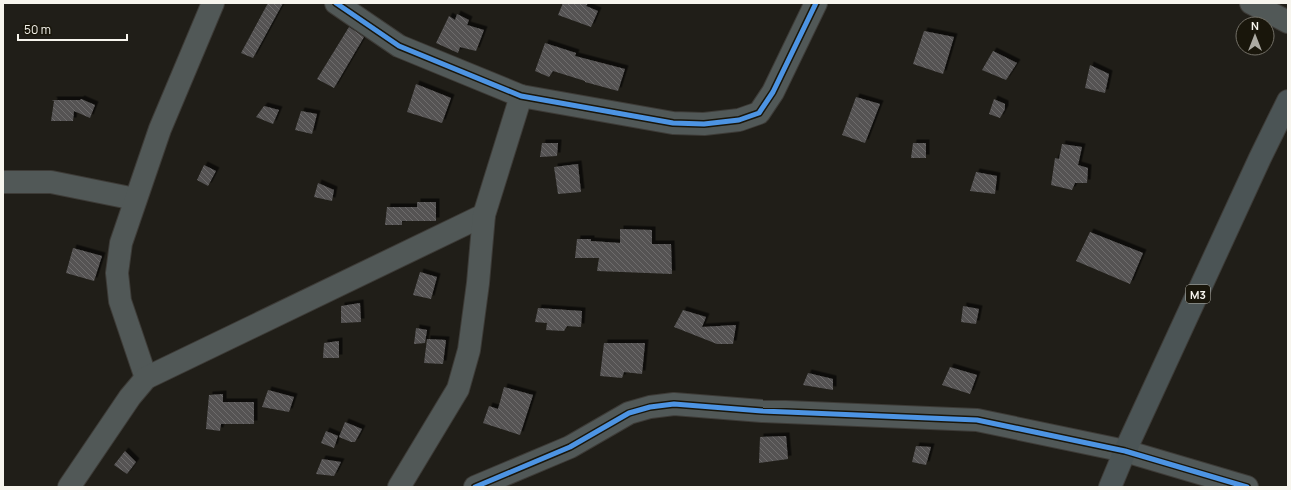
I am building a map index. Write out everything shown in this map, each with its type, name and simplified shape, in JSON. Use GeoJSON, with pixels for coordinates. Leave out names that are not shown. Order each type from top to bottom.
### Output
{"type":"FeatureCollection","features":[{"type":"Feature","properties":{"kind":"main road","name":"M3"},"geometry":{"type":"LineString","coordinates":[[1110,487],[1125,451],[1260,158],[1288,101]]}},
{"type":"Feature","properties":{"kind":"street"},"geometry":{"type":"LineString","coordinates":[[146,378],[120,301],[117,273],[121,243],[135,198],[160,129],[213,3]]}},
{"type":"Feature","properties":{"kind":"street"},"geometry":{"type":"LineString","coordinates":[[336,3],[400,46],[520,96],[673,123],[704,124],[739,120],[759,113],[773,92],[816,3]]}},
{"type":"Feature","properties":{"kind":"street"},"geometry":{"type":"LineString","coordinates":[[1251,3],[1288,22]]}},
{"type":"Feature","properties":{"kind":"street"},"geometry":{"type":"LineString","coordinates":[[399,487],[458,389],[469,350],[478,283],[484,215],[520,96]]}},
{"type":"Feature","properties":{"kind":"street"},"geometry":{"type":"LineString","coordinates":[[3,182],[51,182],[135,198]]}},
{"type":"Feature","properties":{"kind":"street"},"geometry":{"type":"LineString","coordinates":[[69,487],[130,397],[146,378],[484,215]]}},
{"type":"Feature","properties":{"kind":"street"},"geometry":{"type":"LineString","coordinates":[[475,487],[570,447],[629,413],[650,407],[674,404],[762,411],[977,420],[1125,451],[1247,487]]}},
{"type":"Feature","properties":{"kind":"building"},"geometry":{"type":"Polygon","coordinates":[[[268,3],[283,3],[253,58],[241,53],[268,3]]]}},
{"type":"Feature","properties":{"kind":"building"},"geometry":{"type":"Polygon","coordinates":[[[563,3],[588,3],[586,6],[598,11],[591,27],[558,15],[563,3]]]}},
{"type":"Feature","properties":{"kind":"building"},"geometry":{"type":"Polygon","coordinates":[[[457,14],[469,20],[467,25],[484,30],[476,51],[460,47],[458,53],[436,43],[449,16],[455,20],[457,14]]]}},
{"type":"Feature","properties":{"kind":"building"},"geometry":{"type":"Polygon","coordinates":[[[349,27],[364,37],[334,88],[317,79],[349,27]]]}},
{"type":"Feature","properties":{"kind":"building"},"geometry":{"type":"Polygon","coordinates":[[[924,31],[954,37],[943,74],[913,64],[924,31]]]}},
{"type":"Feature","properties":{"kind":"building"},"geometry":{"type":"Polygon","coordinates":[[[545,43],[576,53],[575,56],[625,69],[618,91],[553,71],[549,77],[535,71],[545,43]]]}},
{"type":"Feature","properties":{"kind":"building"},"geometry":{"type":"Polygon","coordinates":[[[993,51],[1017,63],[1006,80],[982,70],[993,51]]]}},
{"type":"Feature","properties":{"kind":"building"},"geometry":{"type":"Polygon","coordinates":[[[1090,65],[1109,74],[1105,93],[1085,88],[1090,65]]]}},
{"type":"Feature","properties":{"kind":"building"},"geometry":{"type":"Polygon","coordinates":[[[416,84],[451,98],[442,123],[407,112],[416,84]]]}},
{"type":"Feature","properties":{"kind":"building"},"geometry":{"type":"Polygon","coordinates":[[[856,97],[880,104],[865,143],[842,135],[856,97]]]}},
{"type":"Feature","properties":{"kind":"building"},"geometry":{"type":"Polygon","coordinates":[[[81,99],[95,105],[90,118],[74,111],[73,121],[51,121],[54,101],[52,100],[81,99]]]}},
{"type":"Feature","properties":{"kind":"building"},"geometry":{"type":"Polygon","coordinates":[[[994,99],[1005,104],[1005,109],[1000,118],[989,114],[994,99]]]}},
{"type":"Feature","properties":{"kind":"building"},"geometry":{"type":"Polygon","coordinates":[[[264,106],[279,110],[273,124],[256,117],[264,106]]]}},
{"type":"Feature","properties":{"kind":"building"},"geometry":{"type":"Polygon","coordinates":[[[301,111],[317,114],[312,134],[295,130],[301,111]]]}},
{"type":"Feature","properties":{"kind":"building"},"geometry":{"type":"Polygon","coordinates":[[[542,143],[558,143],[557,156],[540,157],[542,143]]]}},
{"type":"Feature","properties":{"kind":"building"},"geometry":{"type":"Polygon","coordinates":[[[913,143],[926,143],[926,158],[911,158],[913,143]]]}},
{"type":"Feature","properties":{"kind":"building"},"geometry":{"type":"Polygon","coordinates":[[[1062,144],[1082,147],[1078,165],[1088,168],[1087,183],[1075,183],[1072,190],[1051,185],[1055,158],[1059,159],[1062,144]]]}},
{"type":"Feature","properties":{"kind":"building"},"geometry":{"type":"Polygon","coordinates":[[[578,164],[581,192],[558,194],[554,167],[578,164]]]}},
{"type":"Feature","properties":{"kind":"building"},"geometry":{"type":"Polygon","coordinates":[[[204,165],[216,171],[208,186],[197,180],[204,165]]]}},
{"type":"Feature","properties":{"kind":"building"},"geometry":{"type":"Polygon","coordinates":[[[976,172],[997,176],[995,194],[970,191],[976,172]]]}},
{"type":"Feature","properties":{"kind":"building"},"geometry":{"type":"Polygon","coordinates":[[[318,183],[334,190],[332,201],[314,197],[318,183]]]}},
{"type":"Feature","properties":{"kind":"building"},"geometry":{"type":"Polygon","coordinates":[[[417,202],[436,202],[436,221],[402,221],[402,225],[385,225],[387,207],[417,207],[417,202]]]}},
{"type":"Feature","properties":{"kind":"building"},"geometry":{"type":"Polygon","coordinates":[[[620,229],[652,230],[652,244],[671,244],[672,274],[597,271],[599,258],[575,258],[577,239],[591,239],[591,241],[620,243],[620,229]]]}},
{"type":"Feature","properties":{"kind":"building"},"geometry":{"type":"Polygon","coordinates":[[[1090,232],[1143,253],[1130,284],[1076,261],[1090,232]]]}},
{"type":"Feature","properties":{"kind":"building"},"geometry":{"type":"Polygon","coordinates":[[[73,248],[102,256],[94,281],[66,273],[73,248]]]}},
{"type":"Feature","properties":{"kind":"building"},"geometry":{"type":"Polygon","coordinates":[[[420,272],[437,277],[431,299],[413,295],[420,272]]]}},
{"type":"Feature","properties":{"kind":"building"},"geometry":{"type":"Polygon","coordinates":[[[360,303],[361,322],[341,323],[341,306],[360,303]]]}},
{"type":"Feature","properties":{"kind":"building"},"geometry":{"type":"Polygon","coordinates":[[[963,306],[979,309],[976,324],[961,322],[963,306]]]}},
{"type":"Feature","properties":{"kind":"building"},"geometry":{"type":"Polygon","coordinates":[[[538,308],[582,311],[581,327],[567,326],[564,331],[546,330],[547,323],[535,322],[538,308]]]}},
{"type":"Feature","properties":{"kind":"building"},"geometry":{"type":"Polygon","coordinates":[[[683,310],[706,317],[702,327],[736,325],[733,344],[717,344],[674,327],[683,310]]]}},
{"type":"Feature","properties":{"kind":"building"},"geometry":{"type":"Polygon","coordinates":[[[416,328],[427,330],[425,343],[414,344],[416,328]]]}},
{"type":"Feature","properties":{"kind":"building"},"geometry":{"type":"Polygon","coordinates":[[[427,339],[446,340],[443,364],[424,363],[427,339]]]}},
{"type":"Feature","properties":{"kind":"building"},"geometry":{"type":"Polygon","coordinates":[[[339,341],[339,358],[323,358],[324,343],[339,341]]]}},
{"type":"Feature","properties":{"kind":"building"},"geometry":{"type":"Polygon","coordinates":[[[604,343],[645,343],[642,374],[624,372],[622,378],[600,376],[604,343]]]}},
{"type":"Feature","properties":{"kind":"building"},"geometry":{"type":"Polygon","coordinates":[[[950,367],[977,375],[970,394],[942,385],[950,367]]]}},
{"type":"Feature","properties":{"kind":"building"},"geometry":{"type":"Polygon","coordinates":[[[808,373],[833,379],[833,390],[803,385],[808,373]]]}},
{"type":"Feature","properties":{"kind":"building"},"geometry":{"type":"Polygon","coordinates":[[[504,387],[533,395],[520,435],[483,423],[489,406],[498,409],[504,387]]]}},
{"type":"Feature","properties":{"kind":"building"},"geometry":{"type":"Polygon","coordinates":[[[268,390],[294,397],[289,412],[262,407],[268,390]]]}},
{"type":"Feature","properties":{"kind":"building"},"geometry":{"type":"Polygon","coordinates":[[[223,394],[223,402],[254,402],[254,424],[221,424],[220,431],[206,429],[209,395],[223,394]]]}},
{"type":"Feature","properties":{"kind":"building"},"geometry":{"type":"Polygon","coordinates":[[[345,422],[362,429],[355,442],[339,437],[345,422]]]}},
{"type":"Feature","properties":{"kind":"building"},"geometry":{"type":"Polygon","coordinates":[[[326,431],[338,436],[334,448],[321,443],[326,431]]]}},
{"type":"Feature","properties":{"kind":"building"},"geometry":{"type":"Polygon","coordinates":[[[786,436],[788,459],[759,463],[760,437],[786,436]]]}},
{"type":"Feature","properties":{"kind":"building"},"geometry":{"type":"Polygon","coordinates":[[[916,446],[931,447],[926,465],[912,462],[916,446]]]}},
{"type":"Feature","properties":{"kind":"building"},"geometry":{"type":"Polygon","coordinates":[[[125,451],[136,462],[127,474],[114,465],[125,451]]]}},
{"type":"Feature","properties":{"kind":"building"},"geometry":{"type":"Polygon","coordinates":[[[322,459],[341,462],[334,476],[316,474],[322,459]]]}},
{"type":"Feature","properties":{"kind":"cycle path"},"geometry":{"type":"LineString","coordinates":[[336,3],[399,46],[521,96],[673,123],[704,124],[739,120],[759,113],[773,92],[816,3]]}},
{"type":"Feature","properties":{"kind":"cycle path"},"geometry":{"type":"LineString","coordinates":[[475,487],[570,447],[629,413],[650,407],[674,404],[762,411],[977,420],[1125,451],[1247,487]]}}]}
